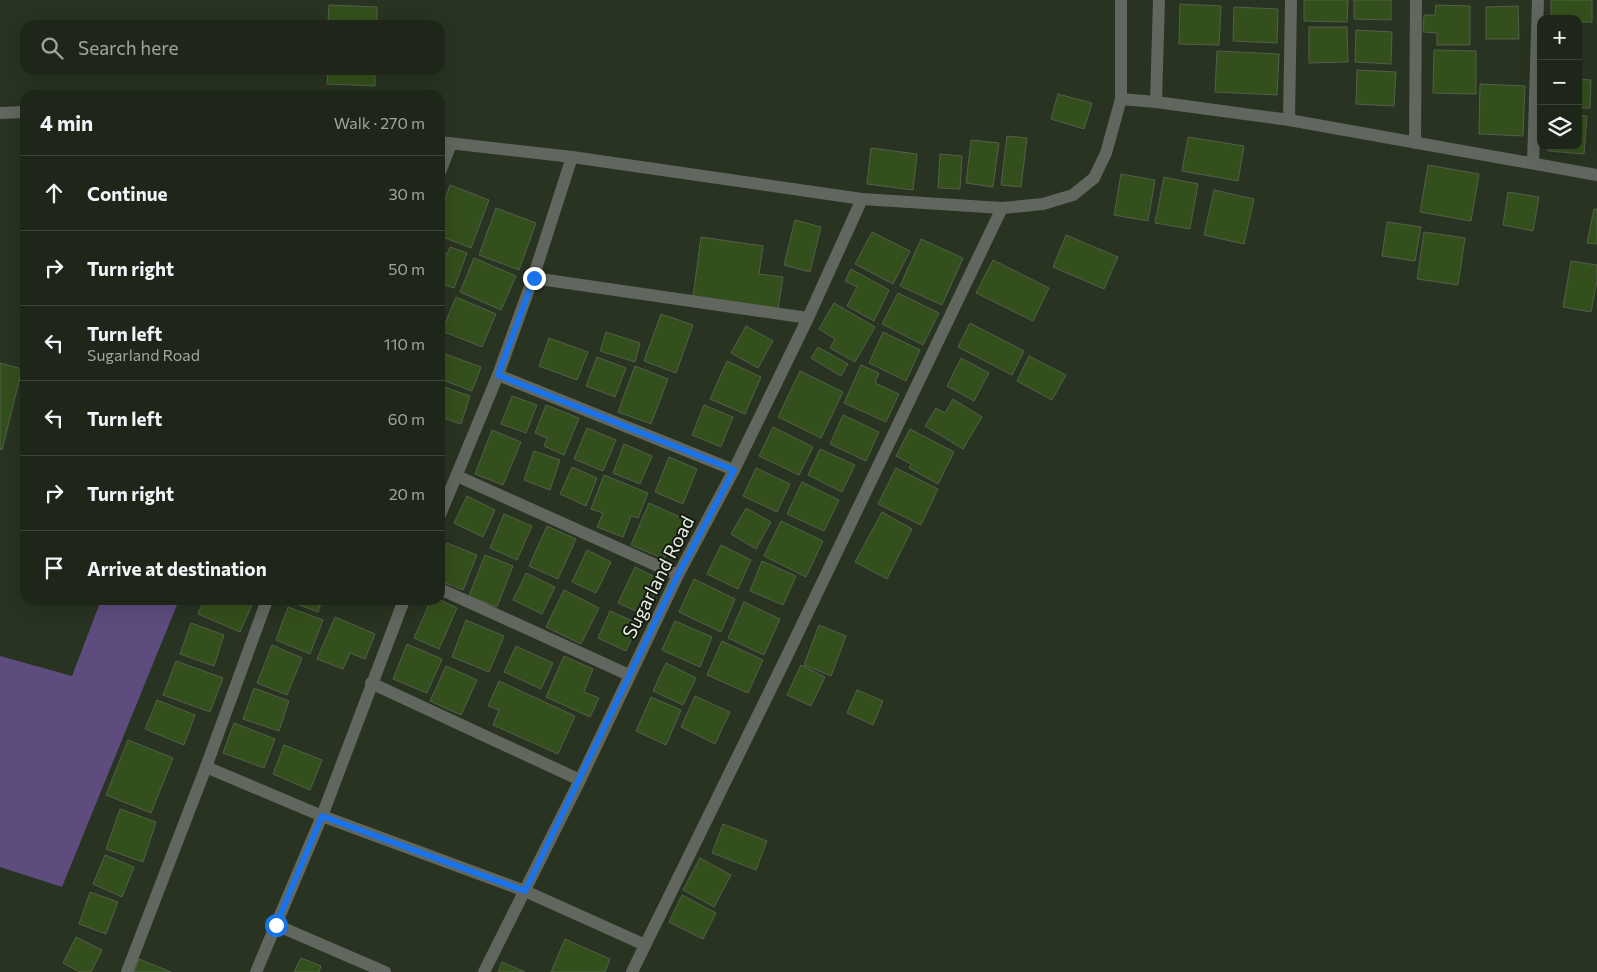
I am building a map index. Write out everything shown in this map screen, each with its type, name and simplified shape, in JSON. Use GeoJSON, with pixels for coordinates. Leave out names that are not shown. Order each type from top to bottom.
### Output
{"type":"FeatureCollection","features":[{"type":"Feature","properties":{"kind":"street"},"geometry":{"type":"LineString","coordinates":[[446,143],[572,158],[862,199],[1002,208],[1043,204],[1073,195],[1094,178],[1106,153],[1121,99],[1121,0]]}},
{"type":"Feature","properties":{"kind":"street"},"geometry":{"type":"LineString","coordinates":[[1156,102],[1158,0]]}},
{"type":"Feature","properties":{"kind":"street"},"geometry":{"type":"LineString","coordinates":[[1290,0],[1290,120]]}},
{"type":"Feature","properties":{"kind":"street"},"geometry":{"type":"LineString","coordinates":[[1415,143],[1416,0]]}},
{"type":"Feature","properties":{"kind":"street"},"geometry":{"type":"LineString","coordinates":[[1533,164],[1538,0]]}},
{"type":"Feature","properties":{"kind":"street"},"geometry":{"type":"LineString","coordinates":[[1121,99],[1290,120],[1597,175]]}},
{"type":"Feature","properties":{"kind":"street"},"geometry":{"type":"LineString","coordinates":[[0,113],[20,112]]}},
{"type":"Feature","properties":{"kind":"street"},"geometry":{"type":"LineString","coordinates":[[445,504],[498,375],[534,278],[572,158]]}},
{"type":"Feature","properties":{"kind":"street","name":"Sugarland Road"},"geometry":{"type":"LineString","coordinates":[[484,972],[580,780],[678,575],[734,470],[808,318],[862,199]]}},
{"type":"Feature","properties":{"kind":"street"},"geometry":{"type":"LineString","coordinates":[[632,972],[1002,208]]}},
{"type":"Feature","properties":{"kind":"street"},"geometry":{"type":"LineString","coordinates":[[534,278],[808,318]]}},
{"type":"Feature","properties":{"kind":"street"},"geometry":{"type":"LineString","coordinates":[[498,375],[734,470]]}},
{"type":"Feature","properties":{"kind":"street"},"geometry":{"type":"LineString","coordinates":[[457,476],[678,575]]}},
{"type":"Feature","properties":{"kind":"street"},"geometry":{"type":"LineString","coordinates":[[445,592],[629,675]]}},
{"type":"Feature","properties":{"kind":"street"},"geometry":{"type":"LineString","coordinates":[[127,972],[206,767],[265,605]]}},
{"type":"Feature","properties":{"kind":"street"},"geometry":{"type":"LineString","coordinates":[[256,972],[322,816],[402,605]]}},
{"type":"Feature","properties":{"kind":"street"},"geometry":{"type":"LineString","coordinates":[[371,683],[580,780]]}},
{"type":"Feature","properties":{"kind":"street"},"geometry":{"type":"LineString","coordinates":[[206,767],[322,816],[525,891],[645,945]]}},
{"type":"Feature","properties":{"kind":"street"},"geometry":{"type":"LineString","coordinates":[[276,925],[385,972]]}},
{"type":"Feature","properties":{"kind":"shaded area"},"geometry":{"type":"Polygon","coordinates":[[[99,605],[177,605],[62,887],[0,867],[0,656],[72,676],[99,605]]]}},
{"type":"Feature","properties":{"kind":"building"},"geometry":{"type":"Polygon","coordinates":[[[1304,0],[1348,0],[1347,22],[1304,21],[1304,0]]]}},
{"type":"Feature","properties":{"kind":"building"},"geometry":{"type":"Polygon","coordinates":[[[1354,0],[1391,0],[1391,20],[1354,19],[1354,0]]]}},
{"type":"Feature","properties":{"kind":"building"},"geometry":{"type":"Polygon","coordinates":[[[1551,0],[1592,0],[1592,22],[1582,22],[1582,15],[1551,15],[1551,0]]]}},
{"type":"Feature","properties":{"kind":"building"},"geometry":{"type":"Polygon","coordinates":[[[1180,4],[1221,6],[1219,45],[1179,44],[1180,4]]]}},
{"type":"Feature","properties":{"kind":"building"},"geometry":{"type":"Polygon","coordinates":[[[329,5],[377,7],[377,20],[328,20],[329,5]]]}},
{"type":"Feature","properties":{"kind":"building"},"geometry":{"type":"Polygon","coordinates":[[[1436,5],[1470,6],[1470,45],[1437,45],[1437,33],[1423,32],[1424,15],[1435,15],[1436,5]]]}},
{"type":"Feature","properties":{"kind":"building"},"geometry":{"type":"Polygon","coordinates":[[[1518,6],[1519,39],[1486,39],[1486,7],[1518,6]]]}},
{"type":"Feature","properties":{"kind":"building"},"geometry":{"type":"Polygon","coordinates":[[[1234,7],[1278,9],[1277,43],[1233,41],[1234,7]]]}},
{"type":"Feature","properties":{"kind":"building"},"geometry":{"type":"Polygon","coordinates":[[[1309,27],[1347,27],[1348,62],[1309,63],[1309,27]]]}},
{"type":"Feature","properties":{"kind":"building"},"geometry":{"type":"Polygon","coordinates":[[[1356,30],[1392,32],[1391,64],[1355,62],[1356,30]]]}},
{"type":"Feature","properties":{"kind":"building"},"geometry":{"type":"Polygon","coordinates":[[[1434,50],[1476,51],[1476,94],[1433,93],[1434,50]]]}},
{"type":"Feature","properties":{"kind":"building"},"geometry":{"type":"Polygon","coordinates":[[[1217,51],[1279,54],[1277,95],[1215,92],[1217,51]]]}},
{"type":"Feature","properties":{"kind":"building"},"geometry":{"type":"Polygon","coordinates":[[[1357,70],[1396,72],[1394,106],[1356,104],[1357,70]]]}},
{"type":"Feature","properties":{"kind":"building"},"geometry":{"type":"Polygon","coordinates":[[[328,75],[375,75],[375,86],[327,84],[328,75]]]}},
{"type":"Feature","properties":{"kind":"building"},"geometry":{"type":"Polygon","coordinates":[[[1582,79],[1591,80],[1590,108],[1582,108],[1582,79]]]}},
{"type":"Feature","properties":{"kind":"building"},"geometry":{"type":"Polygon","coordinates":[[[1480,84],[1525,86],[1523,136],[1479,134],[1480,84]]]}},
{"type":"Feature","properties":{"kind":"building"},"geometry":{"type":"Polygon","coordinates":[[[1058,94],[1092,103],[1084,129],[1051,119],[1058,94]]]}},
{"type":"Feature","properties":{"kind":"building"},"geometry":{"type":"Polygon","coordinates":[[[1582,115],[1587,116],[1584,154],[1548,151],[1582,150],[1582,115]]]}},
{"type":"Feature","properties":{"kind":"building"},"geometry":{"type":"Polygon","coordinates":[[[1007,136],[1027,138],[1021,187],[1001,185],[1007,136]]]}},
{"type":"Feature","properties":{"kind":"building"},"geometry":{"type":"Polygon","coordinates":[[[1188,137],[1244,146],[1238,181],[1182,171],[1188,137]]]}},
{"type":"Feature","properties":{"kind":"building"},"geometry":{"type":"Polygon","coordinates":[[[971,140],[999,143],[993,187],[966,183],[971,140]]]}},
{"type":"Feature","properties":{"kind":"building"},"geometry":{"type":"Polygon","coordinates":[[[871,148],[917,154],[913,190],[867,184],[871,148]]]}},
{"type":"Feature","properties":{"kind":"building"},"geometry":{"type":"Polygon","coordinates":[[[940,154],[962,156],[960,189],[938,188],[940,154]]]}},
{"type":"Feature","properties":{"kind":"building"},"geometry":{"type":"Polygon","coordinates":[[[1428,165],[1479,174],[1471,221],[1420,212],[1428,165]]]}},
{"type":"Feature","properties":{"kind":"building"},"geometry":{"type":"Polygon","coordinates":[[[1121,174],[1155,180],[1148,221],[1114,215],[1121,174]]]}},
{"type":"Feature","properties":{"kind":"building"},"geometry":{"type":"Polygon","coordinates":[[[1164,177],[1198,184],[1190,229],[1155,223],[1164,177]]]}},
{"type":"Feature","properties":{"kind":"building"},"geometry":{"type":"Polygon","coordinates":[[[450,185],[489,200],[471,248],[445,238],[445,200],[450,185]]]}},
{"type":"Feature","properties":{"kind":"building"},"geometry":{"type":"Polygon","coordinates":[[[1214,190],[1254,199],[1244,244],[1204,235],[1214,190]]]}},
{"type":"Feature","properties":{"kind":"building"},"geometry":{"type":"Polygon","coordinates":[[[1508,192],[1539,197],[1533,231],[1503,225],[1508,192]]]}},
{"type":"Feature","properties":{"kind":"building"},"geometry":{"type":"Polygon","coordinates":[[[496,208],[536,223],[519,270],[479,255],[496,208]]]}},
{"type":"Feature","properties":{"kind":"building"},"geometry":{"type":"Polygon","coordinates":[[[1594,209],[1597,209],[1597,244],[1587,243],[1594,209]]]}},
{"type":"Feature","properties":{"kind":"building"},"geometry":{"type":"Polygon","coordinates":[[[795,220],[821,227],[810,272],[784,265],[795,220]]]}},
{"type":"Feature","properties":{"kind":"building"},"geometry":{"type":"Polygon","coordinates":[[[1387,222],[1421,227],[1415,261],[1382,256],[1387,222]]]}},
{"type":"Feature","properties":{"kind":"building"},"geometry":{"type":"Polygon","coordinates":[[[872,232],[910,251],[893,284],[855,264],[872,232]]]}},
{"type":"Feature","properties":{"kind":"building"},"geometry":{"type":"Polygon","coordinates":[[[1424,232],[1465,238],[1458,285],[1417,279],[1424,232]]]}},
{"type":"Feature","properties":{"kind":"building"},"geometry":{"type":"Polygon","coordinates":[[[1066,235],[1118,257],[1104,289],[1053,267],[1066,235]]]}},
{"type":"Feature","properties":{"kind":"building"},"geometry":{"type":"Polygon","coordinates":[[[701,237],[763,246],[759,274],[783,277],[778,309],[693,297],[701,237]]]}},
{"type":"Feature","properties":{"kind":"building"},"geometry":{"type":"Polygon","coordinates":[[[921,239],[963,258],[942,305],[900,286],[921,239]]]}},
{"type":"Feature","properties":{"kind":"building"},"geometry":{"type":"Polygon","coordinates":[[[450,247],[467,253],[454,288],[445,285],[445,253],[447,254],[450,247]]]}},
{"type":"Feature","properties":{"kind":"building"},"geometry":{"type":"Polygon","coordinates":[[[474,258],[516,276],[501,310],[460,292],[474,258]]]}},
{"type":"Feature","properties":{"kind":"building"},"geometry":{"type":"Polygon","coordinates":[[[993,260],[1049,288],[1033,321],[976,293],[993,260]]]}},
{"type":"Feature","properties":{"kind":"building"},"geometry":{"type":"Polygon","coordinates":[[[1571,261],[1597,265],[1597,281],[1591,312],[1563,307],[1571,261]]]}},
{"type":"Feature","properties":{"kind":"building"},"geometry":{"type":"Polygon","coordinates":[[[851,269],[889,290],[874,321],[847,306],[857,287],[845,281],[851,269]]]}},
{"type":"Feature","properties":{"kind":"building"},"geometry":{"type":"Polygon","coordinates":[[[898,293],[939,313],[923,345],[882,324],[898,293]]]}},
{"type":"Feature","properties":{"kind":"building"},"geometry":{"type":"Polygon","coordinates":[[[456,297],[496,314],[482,347],[445,332],[445,324],[456,297]]]}},
{"type":"Feature","properties":{"kind":"building"},"geometry":{"type":"Polygon","coordinates":[[[834,303],[875,327],[855,362],[830,348],[835,339],[819,329],[834,303]]]}},
{"type":"Feature","properties":{"kind":"building"},"geometry":{"type":"Polygon","coordinates":[[[661,314],[693,325],[676,373],[644,361],[661,314]]]}},
{"type":"Feature","properties":{"kind":"building"},"geometry":{"type":"Polygon","coordinates":[[[970,323],[1024,351],[1012,375],[958,347],[970,323]]]}},
{"type":"Feature","properties":{"kind":"building"},"geometry":{"type":"Polygon","coordinates":[[[746,326],[773,341],[758,368],[731,353],[746,326]]]}},
{"type":"Feature","properties":{"kind":"building"},"geometry":{"type":"Polygon","coordinates":[[[606,332],[640,343],[635,362],[600,351],[606,332]]]}},
{"type":"Feature","properties":{"kind":"building"},"geometry":{"type":"Polygon","coordinates":[[[883,332],[920,350],[906,381],[869,363],[883,332]]]}},
{"type":"Feature","properties":{"kind":"building"},"geometry":{"type":"Polygon","coordinates":[[[549,338],[588,352],[577,380],[539,366],[549,338]]]}},
{"type":"Feature","properties":{"kind":"building"},"geometry":{"type":"Polygon","coordinates":[[[818,347],[848,364],[841,376],[811,358],[818,347]]]}},
{"type":"Feature","properties":{"kind":"building"},"geometry":{"type":"Polygon","coordinates":[[[445,354],[481,367],[472,391],[445,381],[445,354]]]}},
{"type":"Feature","properties":{"kind":"building"},"geometry":{"type":"Polygon","coordinates":[[[1029,356],[1066,375],[1052,400],[1017,381],[1029,356]]]}},
{"type":"Feature","properties":{"kind":"building"},"geometry":{"type":"Polygon","coordinates":[[[597,357],[626,368],[615,397],[586,386],[597,357]]]}},
{"type":"Feature","properties":{"kind":"building"},"geometry":{"type":"Polygon","coordinates":[[[961,358],[989,373],[974,401],[947,386],[961,358]]]}},
{"type":"Feature","properties":{"kind":"building"},"geometry":{"type":"Polygon","coordinates":[[[727,361],[761,377],[745,414],[710,399],[727,361]]]}},
{"type":"Feature","properties":{"kind":"building"},"geometry":{"type":"Polygon","coordinates":[[[0,363],[20,368],[20,377],[2,450],[0,449],[0,363]]]}},
{"type":"Feature","properties":{"kind":"building"},"geometry":{"type":"Polygon","coordinates":[[[861,365],[879,373],[875,383],[899,394],[886,422],[844,403],[861,365]]]}},
{"type":"Feature","properties":{"kind":"building"},"geometry":{"type":"Polygon","coordinates":[[[635,366],[668,379],[651,424],[618,412],[635,366]]]}},
{"type":"Feature","properties":{"kind":"building"},"geometry":{"type":"Polygon","coordinates":[[[800,371],[843,392],[821,438],[778,417],[800,371]]]}},
{"type":"Feature","properties":{"kind":"building"},"geometry":{"type":"Polygon","coordinates":[[[445,387],[470,396],[461,424],[445,419],[445,387]]]}},
{"type":"Feature","properties":{"kind":"building"},"geometry":{"type":"Polygon","coordinates":[[[512,396],[537,405],[526,433],[501,424],[512,396]]]}},
{"type":"Feature","properties":{"kind":"building"},"geometry":{"type":"Polygon","coordinates":[[[953,399],[982,417],[963,449],[925,426],[936,408],[945,413],[953,399]]]}},
{"type":"Feature","properties":{"kind":"building"},"geometry":{"type":"Polygon","coordinates":[[[546,405],[579,418],[564,455],[544,446],[547,438],[535,433],[546,405]]]}},
{"type":"Feature","properties":{"kind":"building"},"geometry":{"type":"Polygon","coordinates":[[[704,405],[733,417],[721,447],[692,435],[704,405]]]}},
{"type":"Feature","properties":{"kind":"building"},"geometry":{"type":"Polygon","coordinates":[[[843,415],[879,432],[866,461],[830,444],[843,415]]]}},
{"type":"Feature","properties":{"kind":"building"},"geometry":{"type":"Polygon","coordinates":[[[773,427],[813,447],[799,475],[759,456],[773,427]]]}},
{"type":"Feature","properties":{"kind":"building"},"geometry":{"type":"Polygon","coordinates":[[[587,428],[616,440],[603,471],[574,459],[587,428]]]}},
{"type":"Feature","properties":{"kind":"building"},"geometry":{"type":"Polygon","coordinates":[[[910,429],[954,452],[938,484],[909,468],[911,464],[896,456],[910,429]]]}},
{"type":"Feature","properties":{"kind":"building"},"geometry":{"type":"Polygon","coordinates":[[[492,430],[521,442],[503,485],[475,474],[492,430]]]}},
{"type":"Feature","properties":{"kind":"building"},"geometry":{"type":"Polygon","coordinates":[[[624,444],[652,456],[640,484],[613,473],[624,444]]]}},
{"type":"Feature","properties":{"kind":"building"},"geometry":{"type":"Polygon","coordinates":[[[820,449],[855,465],[842,492],[808,475],[820,449]]]}},
{"type":"Feature","properties":{"kind":"building"},"geometry":{"type":"Polygon","coordinates":[[[534,451],[560,460],[550,490],[524,480],[534,451]]]}},
{"type":"Feature","properties":{"kind":"building"},"geometry":{"type":"Polygon","coordinates":[[[669,457],[697,469],[683,504],[655,492],[669,457]]]}},
{"type":"Feature","properties":{"kind":"building"},"geometry":{"type":"Polygon","coordinates":[[[572,467],[597,478],[586,506],[560,494],[572,467]]]}},
{"type":"Feature","properties":{"kind":"building"},"geometry":{"type":"Polygon","coordinates":[[[756,468],[790,484],[777,512],[743,496],[756,468]]]}},
{"type":"Feature","properties":{"kind":"building"},"geometry":{"type":"Polygon","coordinates":[[[896,468],[938,489],[921,525],[878,504],[896,468]]]}},
{"type":"Feature","properties":{"kind":"building"},"geometry":{"type":"Polygon","coordinates":[[[604,475],[648,493],[638,518],[631,516],[623,537],[597,527],[603,513],[591,509],[604,475]]]}},
{"type":"Feature","properties":{"kind":"building"},"geometry":{"type":"Polygon","coordinates":[[[802,482],[839,500],[824,531],[787,514],[802,482]]]}},
{"type":"Feature","properties":{"kind":"building"},"geometry":{"type":"Polygon","coordinates":[[[467,496],[495,510],[483,537],[454,523],[467,496]]]}},
{"type":"Feature","properties":{"kind":"building"},"geometry":{"type":"Polygon","coordinates":[[[649,503],[691,522],[678,551],[669,547],[664,559],[631,545],[649,503]]]}},
{"type":"Feature","properties":{"kind":"building"},"geometry":{"type":"Polygon","coordinates":[[[746,508],[771,522],[756,549],[731,534],[746,508]]]}},
{"type":"Feature","properties":{"kind":"building"},"geometry":{"type":"Polygon","coordinates":[[[882,512],[912,529],[887,579],[855,562],[882,512]]]}},
{"type":"Feature","properties":{"kind":"building"},"geometry":{"type":"Polygon","coordinates":[[[504,514],[532,526],[517,560],[490,548],[504,514]]]}},
{"type":"Feature","properties":{"kind":"building"},"geometry":{"type":"Polygon","coordinates":[[[781,521],[823,541],[806,577],[764,556],[781,521]]]}},
{"type":"Feature","properties":{"kind":"building"},"geometry":{"type":"Polygon","coordinates":[[[547,526],[576,539],[558,579],[529,566],[547,526]]]}},
{"type":"Feature","properties":{"kind":"building"},"geometry":{"type":"Polygon","coordinates":[[[447,543],[477,555],[463,590],[445,583],[445,548],[447,543]]]}},
{"type":"Feature","properties":{"kind":"building"},"geometry":{"type":"Polygon","coordinates":[[[721,545],[751,560],[738,589],[707,574],[721,545]]]}},
{"type":"Feature","properties":{"kind":"building"},"geometry":{"type":"Polygon","coordinates":[[[587,550],[611,562],[596,593],[572,582],[587,550]]]}},
{"type":"Feature","properties":{"kind":"building"},"geometry":{"type":"Polygon","coordinates":[[[485,555],[513,566],[497,607],[469,596],[485,555]]]}},
{"type":"Feature","properties":{"kind":"building"},"geometry":{"type":"Polygon","coordinates":[[[762,561],[796,576],[783,605],[750,591],[762,561]]]}},
{"type":"Feature","properties":{"kind":"building"},"geometry":{"type":"Polygon","coordinates":[[[635,567],[661,580],[645,615],[618,603],[635,567]]]}},
{"type":"Feature","properties":{"kind":"building"},"geometry":{"type":"Polygon","coordinates":[[[526,573],[555,587],[542,614],[513,600],[526,573]]]}},
{"type":"Feature","properties":{"kind":"building"},"geometry":{"type":"Polygon","coordinates":[[[694,579],[735,599],[721,632],[679,612],[694,579]]]}},
{"type":"Feature","properties":{"kind":"building"},"geometry":{"type":"Polygon","coordinates":[[[564,590],[599,608],[581,644],[546,627],[564,590]]]}},
{"type":"Feature","properties":{"kind":"building"},"geometry":{"type":"Polygon","coordinates":[[[445,602],[457,608],[439,649],[414,638],[429,605],[445,605],[445,602]]]}},
{"type":"Feature","properties":{"kind":"building"},"geometry":{"type":"Polygon","coordinates":[[[744,602],[780,619],[764,655],[728,638],[744,602]]]}},
{"type":"Feature","properties":{"kind":"building"},"geometry":{"type":"Polygon","coordinates":[[[202,605],[252,605],[240,632],[198,614],[202,605]]]}},
{"type":"Feature","properties":{"kind":"building"},"geometry":{"type":"Polygon","coordinates":[[[299,605],[320,605],[318,612],[299,605]]]}},
{"type":"Feature","properties":{"kind":"building"},"geometry":{"type":"Polygon","coordinates":[[[288,607],[323,620],[310,654],[276,640],[288,607]]]}},
{"type":"Feature","properties":{"kind":"building"},"geometry":{"type":"Polygon","coordinates":[[[610,611],[639,624],[626,651],[598,638],[610,611]]]}},
{"type":"Feature","properties":{"kind":"building"},"geometry":{"type":"Polygon","coordinates":[[[335,617],[375,634],[365,659],[350,653],[343,669],[317,659],[335,617]]]}},
{"type":"Feature","properties":{"kind":"building"},"geometry":{"type":"Polygon","coordinates":[[[466,620],[504,636],[489,672],[452,657],[466,620]]]}},
{"type":"Feature","properties":{"kind":"building"},"geometry":{"type":"Polygon","coordinates":[[[675,621],[712,637],[700,667],[662,650],[675,621]]]}},
{"type":"Feature","properties":{"kind":"building"},"geometry":{"type":"Polygon","coordinates":[[[191,623],[224,635],[214,666],[180,654],[191,623]]]}},
{"type":"Feature","properties":{"kind":"building"},"geometry":{"type":"Polygon","coordinates":[[[819,625],[846,636],[831,676],[804,665],[819,625]]]}},
{"type":"Feature","properties":{"kind":"building"},"geometry":{"type":"Polygon","coordinates":[[[722,641],[763,660],[748,693],[707,675],[722,641]]]}},
{"type":"Feature","properties":{"kind":"building"},"geometry":{"type":"Polygon","coordinates":[[[407,644],[442,659],[427,693],[393,679],[407,644]]]}},
{"type":"Feature","properties":{"kind":"building"},"geometry":{"type":"Polygon","coordinates":[[[272,645],[302,658],[287,695],[257,683],[272,645]]]}},
{"type":"Feature","properties":{"kind":"building"},"geometry":{"type":"Polygon","coordinates":[[[516,646],[553,663],[541,689],[504,672],[516,646]]]}},
{"type":"Feature","properties":{"kind":"building"},"geometry":{"type":"Polygon","coordinates":[[[564,656],[593,669],[584,692],[599,698],[590,717],[546,697],[564,656]]]}},
{"type":"Feature","properties":{"kind":"building"},"geometry":{"type":"Polygon","coordinates":[[[176,661],[223,678],[210,712],[163,695],[176,661]]]}},
{"type":"Feature","properties":{"kind":"building"},"geometry":{"type":"Polygon","coordinates":[[[666,663],[696,678],[683,705],[653,691],[666,663]]]}},
{"type":"Feature","properties":{"kind":"building"},"geometry":{"type":"Polygon","coordinates":[[[801,665],[825,677],[811,706],[787,695],[801,665]]]}},
{"type":"Feature","properties":{"kind":"building"},"geometry":{"type":"Polygon","coordinates":[[[446,666],[477,680],[461,715],[430,701],[446,666]]]}},
{"type":"Feature","properties":{"kind":"building"},"geometry":{"type":"Polygon","coordinates":[[[499,681],[575,716],[558,754],[493,725],[499,710],[488,706],[499,681]]]}},
{"type":"Feature","properties":{"kind":"building"},"geometry":{"type":"Polygon","coordinates":[[[254,688],[289,701],[279,731],[243,719],[254,688]]]}},
{"type":"Feature","properties":{"kind":"building"},"geometry":{"type":"Polygon","coordinates":[[[857,690],[883,701],[873,725],[847,713],[857,690]]]}},
{"type":"Feature","properties":{"kind":"building"},"geometry":{"type":"Polygon","coordinates":[[[695,696],[730,712],[715,744],[681,727],[695,696]]]}},
{"type":"Feature","properties":{"kind":"building"},"geometry":{"type":"Polygon","coordinates":[[[651,697],[681,710],[666,745],[636,731],[651,697]]]}},
{"type":"Feature","properties":{"kind":"building"},"geometry":{"type":"Polygon","coordinates":[[[157,700],[195,715],[184,745],[145,729],[157,700]]]}},
{"type":"Feature","properties":{"kind":"building"},"geometry":{"type":"Polygon","coordinates":[[[234,723],[275,739],[264,768],[223,753],[234,723]]]}},
{"type":"Feature","properties":{"kind":"building"},"geometry":{"type":"Polygon","coordinates":[[[128,740],[173,758],[151,813],[106,795],[128,740]]]}},
{"type":"Feature","properties":{"kind":"building"},"geometry":{"type":"Polygon","coordinates":[[[284,745],[322,760],[310,790],[273,774],[284,745]]]}},
{"type":"Feature","properties":{"kind":"building"},"geometry":{"type":"Polygon","coordinates":[[[120,809],[156,822],[143,862],[106,849],[120,809]]]}},
{"type":"Feature","properties":{"kind":"building"},"geometry":{"type":"Polygon","coordinates":[[[723,824],[767,841],[756,870],[712,853],[723,824]]]}},
{"type":"Feature","properties":{"kind":"building"},"geometry":{"type":"Polygon","coordinates":[[[105,855],[134,867],[122,897],[93,884],[105,855]]]}},
{"type":"Feature","properties":{"kind":"building"},"geometry":{"type":"Polygon","coordinates":[[[700,858],[731,875],[714,907],[683,890],[700,858]]]}},
{"type":"Feature","properties":{"kind":"building"},"geometry":{"type":"Polygon","coordinates":[[[90,892],[118,902],[106,934],[79,924],[90,892]]]}},
{"type":"Feature","properties":{"kind":"building"},"geometry":{"type":"Polygon","coordinates":[[[682,895],[716,913],[703,939],[669,922],[682,895]]]}},
{"type":"Feature","properties":{"kind":"building"},"geometry":{"type":"Polygon","coordinates":[[[76,937],[102,950],[91,972],[80,972],[63,963],[76,937]]]}},
{"type":"Feature","properties":{"kind":"building"},"geometry":{"type":"Polygon","coordinates":[[[565,939],[610,959],[605,972],[551,972],[565,939]]]}},
{"type":"Feature","properties":{"kind":"building"},"geometry":{"type":"Polygon","coordinates":[[[301,958],[321,966],[319,972],[294,972],[301,958]]]}},
{"type":"Feature","properties":{"kind":"building"},"geometry":{"type":"Polygon","coordinates":[[[139,959],[171,972],[134,972],[139,959]]]}},
{"type":"Feature","properties":{"kind":"building"},"geometry":{"type":"Polygon","coordinates":[[[502,962],[525,972],[498,972],[502,962]]]}},
{"type":"Feature","properties":{"kind":"route"},"geometry":{"type":"LineString","coordinates":[[276,925],[322,816],[525,891],[678,575],[734,470],[498,375],[534,278]]}}]}
